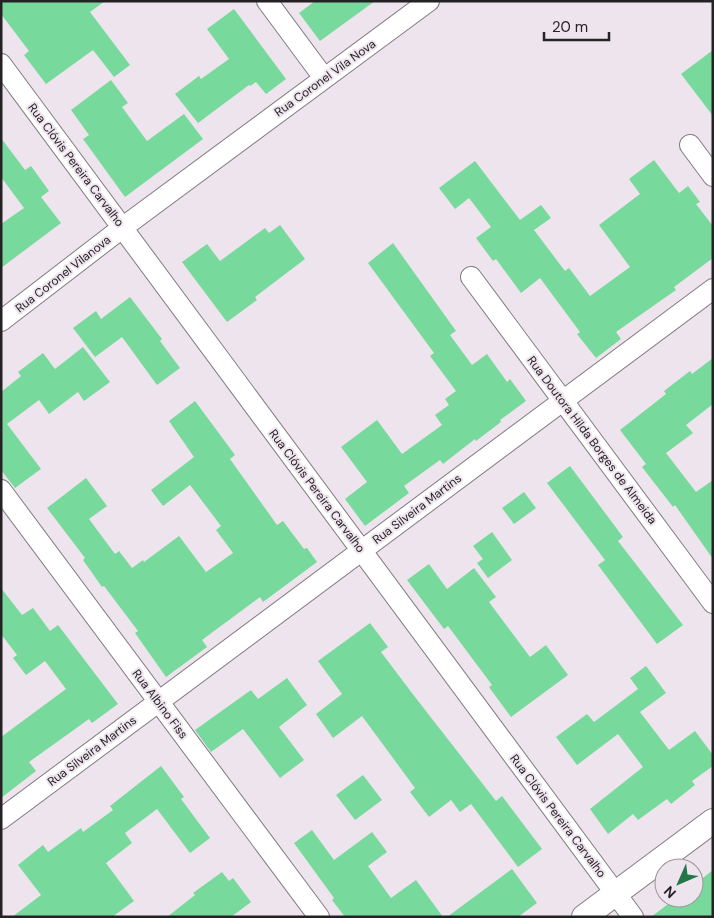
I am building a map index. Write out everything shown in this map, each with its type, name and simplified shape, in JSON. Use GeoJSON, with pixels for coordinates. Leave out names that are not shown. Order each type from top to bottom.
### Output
{"type":"FeatureCollection","features":[{"type":"Feature","properties":{"kind":"street"},"geometry":{"type":"LineString","coordinates":[[267,1],[324,78]]}},
{"type":"Feature","properties":{"kind":"street","name":"Rua Coronel Vila Nova"},"geometry":{"type":"LineString","coordinates":[[221,154],[429,1]]}},
{"type":"Feature","properties":{"kind":"street","name":"Rua Clóvis Pereira Carvalho"},"geometry":{"type":"LineString","coordinates":[[1,64],[633,917]]}},
{"type":"Feature","properties":{"kind":"street"},"geometry":{"type":"LineString","coordinates":[[690,145],[713,176]]}},
{"type":"Feature","properties":{"kind":"street","name":"Rua Coronel Vilanova"},"geometry":{"type":"LineString","coordinates":[[1,321],[221,154]]}},
{"type":"Feature","properties":{"kind":"street","name":"Rua Doutora Hilda Borges de Almeida"},"geometry":{"type":"LineString","coordinates":[[471,276],[713,603]]}},
{"type":"Feature","properties":{"kind":"street","name":"Rua Silveira Martins"},"geometry":{"type":"LineString","coordinates":[[1,819],[713,288]]}},
{"type":"Feature","properties":{"kind":"street","name":"Rua Albino Fiss"},"geometry":{"type":"LineString","coordinates":[[1,490],[319,917]]}},
{"type":"Feature","properties":{"kind":"street"},"geometry":{"type":"LineString","coordinates":[[584,917],[713,821]]}},
{"type":"Feature","properties":{"kind":"building"},"geometry":{"type":"Polygon","coordinates":[[[1,1],[105,1],[90,12],[130,65],[114,77],[93,50],[46,84],[24,55],[29,51],[1,14],[1,1]]]}},
{"type":"Feature","properties":{"kind":"building"},"geometry":{"type":"Polygon","coordinates":[[[315,1],[375,1],[320,41],[299,13],[315,1]]]}},
{"type":"Feature","properties":{"kind":"building"},"geometry":{"type":"Polygon","coordinates":[[[234,9],[286,79],[266,94],[256,82],[249,85],[198,123],[175,94],[199,76],[201,79],[229,59],[207,29],[234,9]]]}},
{"type":"Feature","properties":{"kind":"building"},"geometry":{"type":"Polygon","coordinates":[[[713,50],[713,116],[681,74],[713,50]]]}},
{"type":"Feature","properties":{"kind":"building"},"geometry":{"type":"Polygon","coordinates":[[[111,80],[128,103],[122,107],[147,141],[184,114],[203,139],[125,197],[83,139],[89,135],[71,110],[111,80]]]}},
{"type":"Feature","properties":{"kind":"building"},"geometry":{"type":"Polygon","coordinates":[[[1,138],[25,170],[31,166],[49,191],[41,197],[61,223],[1,268],[1,224],[24,208],[1,177],[1,138]]]}},
{"type":"Feature","properties":{"kind":"building"},"geometry":{"type":"Polygon","coordinates":[[[654,160],[679,193],[688,186],[700,202],[696,204],[713,226],[713,258],[674,287],[676,290],[616,332],[621,339],[596,358],[577,334],[580,332],[540,278],[521,293],[496,259],[493,261],[476,238],[491,227],[469,198],[455,209],[439,188],[475,161],[520,220],[541,205],[551,218],[534,230],[565,271],[569,268],[590,296],[630,267],[599,225],[640,194],[629,179],[654,160]]]}},
{"type":"Feature","properties":{"kind":"building"},"geometry":{"type":"Polygon","coordinates":[[[280,225],[305,259],[255,297],[257,300],[227,322],[182,262],[207,244],[220,261],[265,228],[269,233],[280,225]]]}},
{"type":"Feature","properties":{"kind":"building"},"geometry":{"type":"Polygon","coordinates":[[[393,243],[456,331],[450,335],[472,365],[487,354],[507,382],[510,379],[526,401],[476,441],[475,439],[443,464],[440,460],[404,486],[409,493],[365,526],[345,499],[367,482],[341,447],[377,420],[402,454],[442,425],[435,415],[449,405],[445,399],[456,391],[430,356],[434,353],[368,263],[393,243]]]}},
{"type":"Feature","properties":{"kind":"building"},"geometry":{"type":"Polygon","coordinates":[[[130,297],[162,339],[160,341],[180,368],[157,385],[122,337],[95,357],[73,328],[96,311],[101,319],[130,297]]]}},
{"type":"Feature","properties":{"kind":"building"},"geometry":{"type":"Polygon","coordinates":[[[83,347],[110,382],[84,401],[78,392],[49,414],[39,400],[7,424],[41,469],[15,488],[1,470],[1,392],[21,376],[18,372],[43,353],[55,369],[83,347]]]}},
{"type":"Feature","properties":{"kind":"building"},"geometry":{"type":"Polygon","coordinates":[[[713,358],[713,404],[686,425],[693,433],[666,453],[696,492],[713,480],[713,559],[675,505],[673,507],[642,467],[646,464],[620,430],[666,394],[664,391],[690,371],[692,374],[713,358]]]}},
{"type":"Feature","properties":{"kind":"building"},"geometry":{"type":"Polygon","coordinates":[[[195,401],[235,455],[230,459],[277,525],[283,521],[304,549],[307,548],[317,562],[263,602],[260,597],[202,640],[207,647],[166,677],[135,633],[138,631],[104,586],[102,587],[83,560],[85,558],[47,508],[86,478],[107,506],[89,519],[115,554],[119,551],[132,568],[143,560],[144,562],[179,536],[206,572],[233,553],[216,530],[221,526],[190,485],[163,506],[151,490],[194,457],[169,421],[195,401]]]}},
{"type":"Feature","properties":{"kind":"building"},"geometry":{"type":"Polygon","coordinates":[[[570,466],[623,537],[618,541],[683,625],[657,644],[598,565],[605,560],[547,483],[570,466]]]}},
{"type":"Feature","properties":{"kind":"building"},"geometry":{"type":"Polygon","coordinates":[[[524,492],[536,508],[514,524],[502,508],[524,492]]]}},
{"type":"Feature","properties":{"kind":"building"},"geometry":{"type":"Polygon","coordinates":[[[492,532],[512,560],[488,578],[477,563],[483,559],[473,546],[492,532]]]}},
{"type":"Feature","properties":{"kind":"building"},"geometry":{"type":"Polygon","coordinates":[[[429,564],[447,589],[474,568],[496,597],[489,602],[530,657],[546,645],[568,675],[511,717],[489,687],[492,685],[448,626],[444,629],[407,580],[429,564]]]}},
{"type":"Feature","properties":{"kind":"building"},"geometry":{"type":"Polygon","coordinates":[[[1,588],[22,615],[33,608],[50,631],[58,625],[118,704],[92,723],[89,719],[29,762],[36,771],[1,798],[1,737],[66,689],[45,661],[26,675],[13,658],[17,655],[1,634],[1,588]]]}},
{"type":"Feature","properties":{"kind":"building"},"geometry":{"type":"Polygon","coordinates":[[[370,623],[388,647],[381,652],[415,697],[496,801],[502,796],[542,849],[518,867],[471,804],[460,812],[451,800],[429,817],[410,792],[415,788],[362,716],[333,738],[316,714],[342,694],[318,661],[370,623]]]}},
{"type":"Feature","properties":{"kind":"building"},"geometry":{"type":"Polygon","coordinates":[[[646,666],[666,693],[640,712],[669,750],[695,731],[713,755],[713,766],[692,781],[695,785],[671,804],[667,799],[638,820],[633,814],[608,834],[590,809],[643,767],[618,734],[577,765],[556,737],[587,714],[594,722],[638,689],[630,678],[646,666]]]}},
{"type":"Feature","properties":{"kind":"building"},"geometry":{"type":"Polygon","coordinates":[[[287,678],[307,705],[279,727],[304,760],[280,778],[243,729],[211,752],[195,730],[251,690],[258,699],[287,678]]]}},
{"type":"Feature","properties":{"kind":"building"},"geometry":{"type":"Polygon","coordinates":[[[161,766],[184,797],[181,799],[210,838],[190,853],[157,809],[125,833],[132,843],[106,863],[134,901],[112,917],[12,917],[41,895],[18,865],[43,845],[48,852],[81,828],[83,832],[113,810],[110,806],[161,766]]]}},
{"type":"Feature","properties":{"kind":"building"},"geometry":{"type":"Polygon","coordinates":[[[363,775],[382,800],[355,820],[336,795],[363,775]]]}},
{"type":"Feature","properties":{"kind":"building"},"geometry":{"type":"Polygon","coordinates":[[[312,830],[334,860],[372,832],[387,852],[368,866],[391,898],[416,880],[443,917],[345,917],[332,900],[334,898],[294,843],[312,830]]]}},
{"type":"Feature","properties":{"kind":"building"},"geometry":{"type":"Polygon","coordinates":[[[512,869],[537,903],[518,917],[447,917],[512,869]]]}},
{"type":"Feature","properties":{"kind":"building"},"geometry":{"type":"Polygon","coordinates":[[[713,870],[713,917],[651,917],[663,908],[704,908],[704,877],[713,870]]]}},
{"type":"Feature","properties":{"kind":"building"},"geometry":{"type":"Polygon","coordinates":[[[222,872],[229,881],[233,878],[251,902],[231,917],[167,917],[195,895],[193,893],[222,872]]]}}]}
